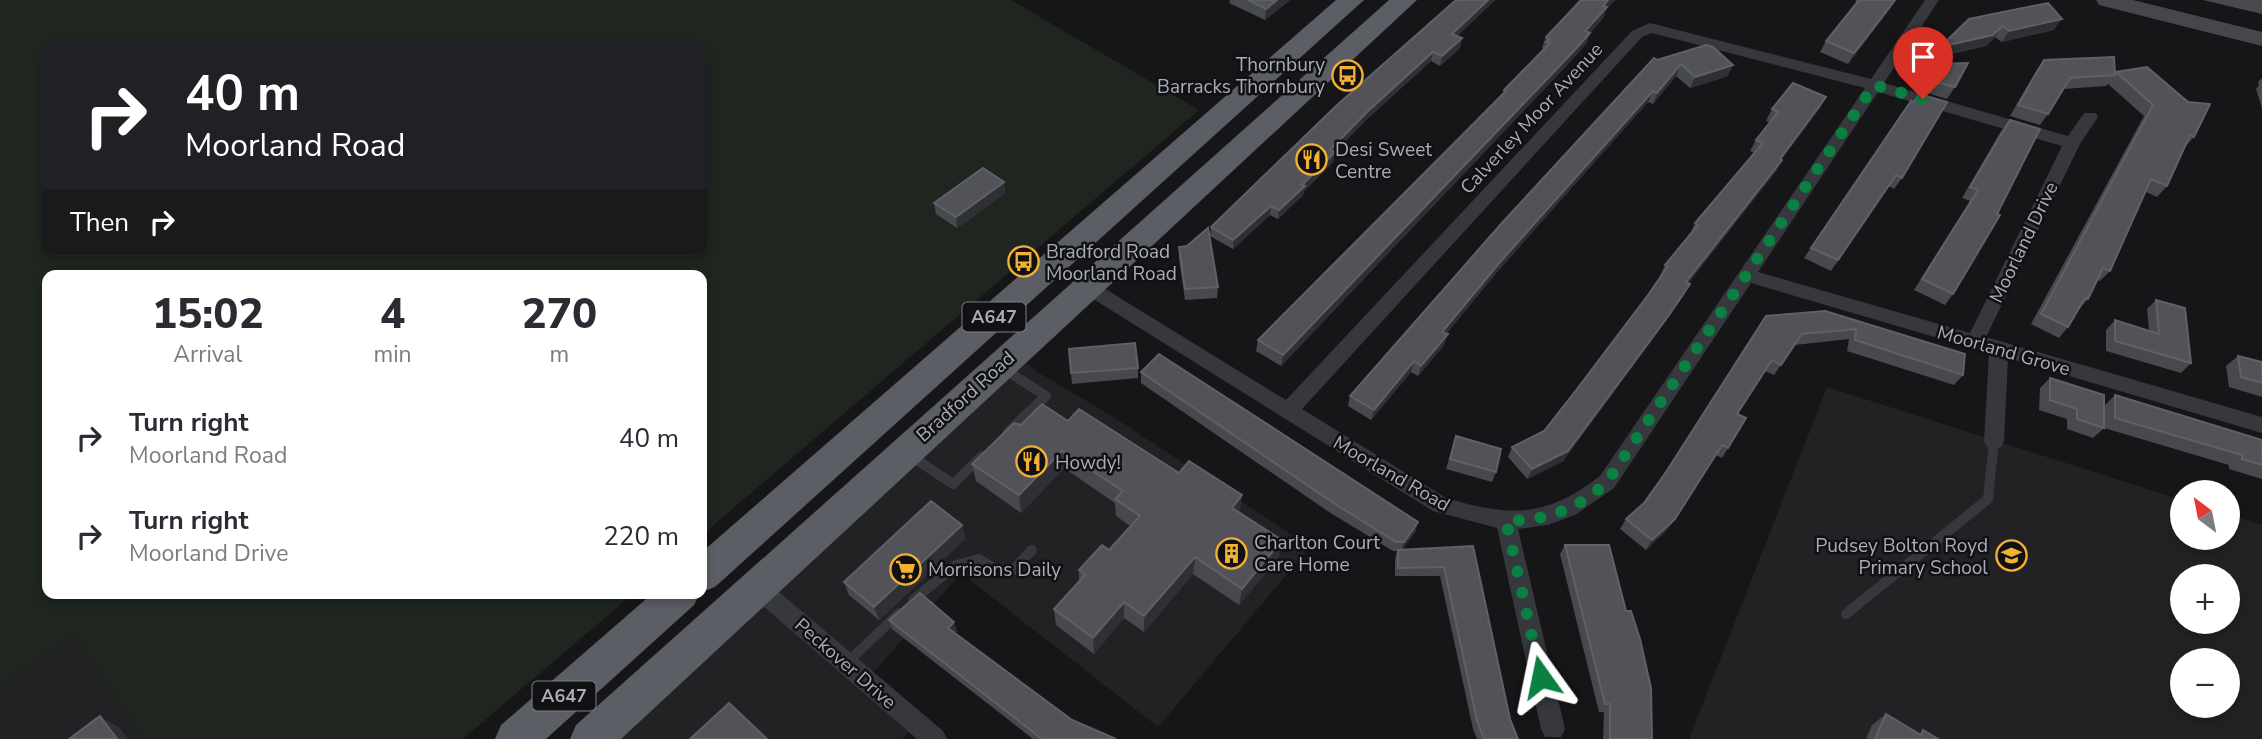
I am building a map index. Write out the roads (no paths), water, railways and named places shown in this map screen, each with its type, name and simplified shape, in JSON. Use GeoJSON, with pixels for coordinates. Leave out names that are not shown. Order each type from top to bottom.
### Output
{"type":"FeatureCollection","features":[{"type":"Feature","properties":{"kind":"highway","name":"Bradford Road"},"geometry":{"type":"LineString","coordinates":[[707,571],[1351,0]]}},
{"type":"Feature","properties":{"kind":"highway","name":"Bradford Road"},"geometry":{"type":"LineString","coordinates":[[591,739],[1404,0]]}},
{"type":"Feature","properties":{"kind":"highway","name":"A647"},"geometry":{"type":"LineString","coordinates":[[516,739],[674,599]]}},
{"type":"Feature","properties":{"kind":"main road"},"geometry":{"type":"LineString","coordinates":[[2107,0],[2262,39]]}},
{"type":"Feature","properties":{"kind":"street","name":"Moorland Road"},"geometry":{"type":"LineString","coordinates":[[1088,286],[1440,505],[1473,517],[1506,521],[1533,520],[1561,514],[1590,498],[1607,482],[1932,0]]}},
{"type":"Feature","properties":{"kind":"street","name":"Calverley Moor Avenue"},"geometry":{"type":"LineString","coordinates":[[1288,411],[1642,30],[1658,28],[1874,85]]}},
{"type":"Feature","properties":{"kind":"street"},"geometry":{"type":"LineString","coordinates":[[1874,85],[2072,143]]}},
{"type":"Feature","properties":{"kind":"street","name":"Moorland Drive"},"geometry":{"type":"LineString","coordinates":[[1975,341],[2072,143],[2090,117]]}},
{"type":"Feature","properties":{"kind":"street","name":"Moorland Grove"},"geometry":{"type":"LineString","coordinates":[[1747,275],[2262,425]]}},
{"type":"Feature","properties":{"kind":"street"},"geometry":{"type":"LineString","coordinates":[[1994,441],[1999,349]]}},
{"type":"Feature","properties":{"kind":"street"},"geometry":{"type":"LineString","coordinates":[[1506,521],[1553,729]]}},
{"type":"Feature","properties":{"kind":"street","name":"Peckover Drive"},"geometry":{"type":"LineString","coordinates":[[757,587],[935,739]]}},
{"type":"Feature","properties":{"kind":"lane"},"geometry":{"type":"LineString","coordinates":[[999,366],[1046,396],[1000,440]]}},
{"type":"Feature","properties":{"kind":"lane"},"geometry":{"type":"LineString","coordinates":[[1846,614],[1988,499],[1994,441]]}},
{"type":"Feature","properties":{"kind":"lane"},"geometry":{"type":"LineString","coordinates":[[905,451],[953,484],[990,449]]}},
{"type":"Feature","properties":{"kind":"lane"},"geometry":{"type":"LineString","coordinates":[[847,664],[919,594],[956,565],[979,559],[995,569],[1013,570],[1032,550]]}},
{"type":"Feature","properties":{"kind":"place","name":"Thornbury Barracks Thornbury"},"geometry":{"type":"Point","coordinates":[1348,75]}},
{"type":"Feature","properties":{"kind":"place","name":"Desi Sweet Centre"},"geometry":{"type":"Point","coordinates":[1312,160]}},
{"type":"Feature","properties":{"kind":"place","name":"Bradford Road Moorland Road"},"geometry":{"type":"Point","coordinates":[1023,262]}},
{"type":"Feature","properties":{"kind":"place","name":"Howdy!"},"geometry":{"type":"Point","coordinates":[1032,462]}},
{"type":"Feature","properties":{"kind":"place","name":"Charlton Court Care Home"},"geometry":{"type":"Point","coordinates":[1231,553]}},
{"type":"Feature","properties":{"kind":"place","name":"Pudsey Bolton Royd Primary School"},"geometry":{"type":"Point","coordinates":[2011,556]}},
{"type":"Feature","properties":{"kind":"place","name":"Morrisons Daily"},"geometry":{"type":"Point","coordinates":[905,569]}}]}
